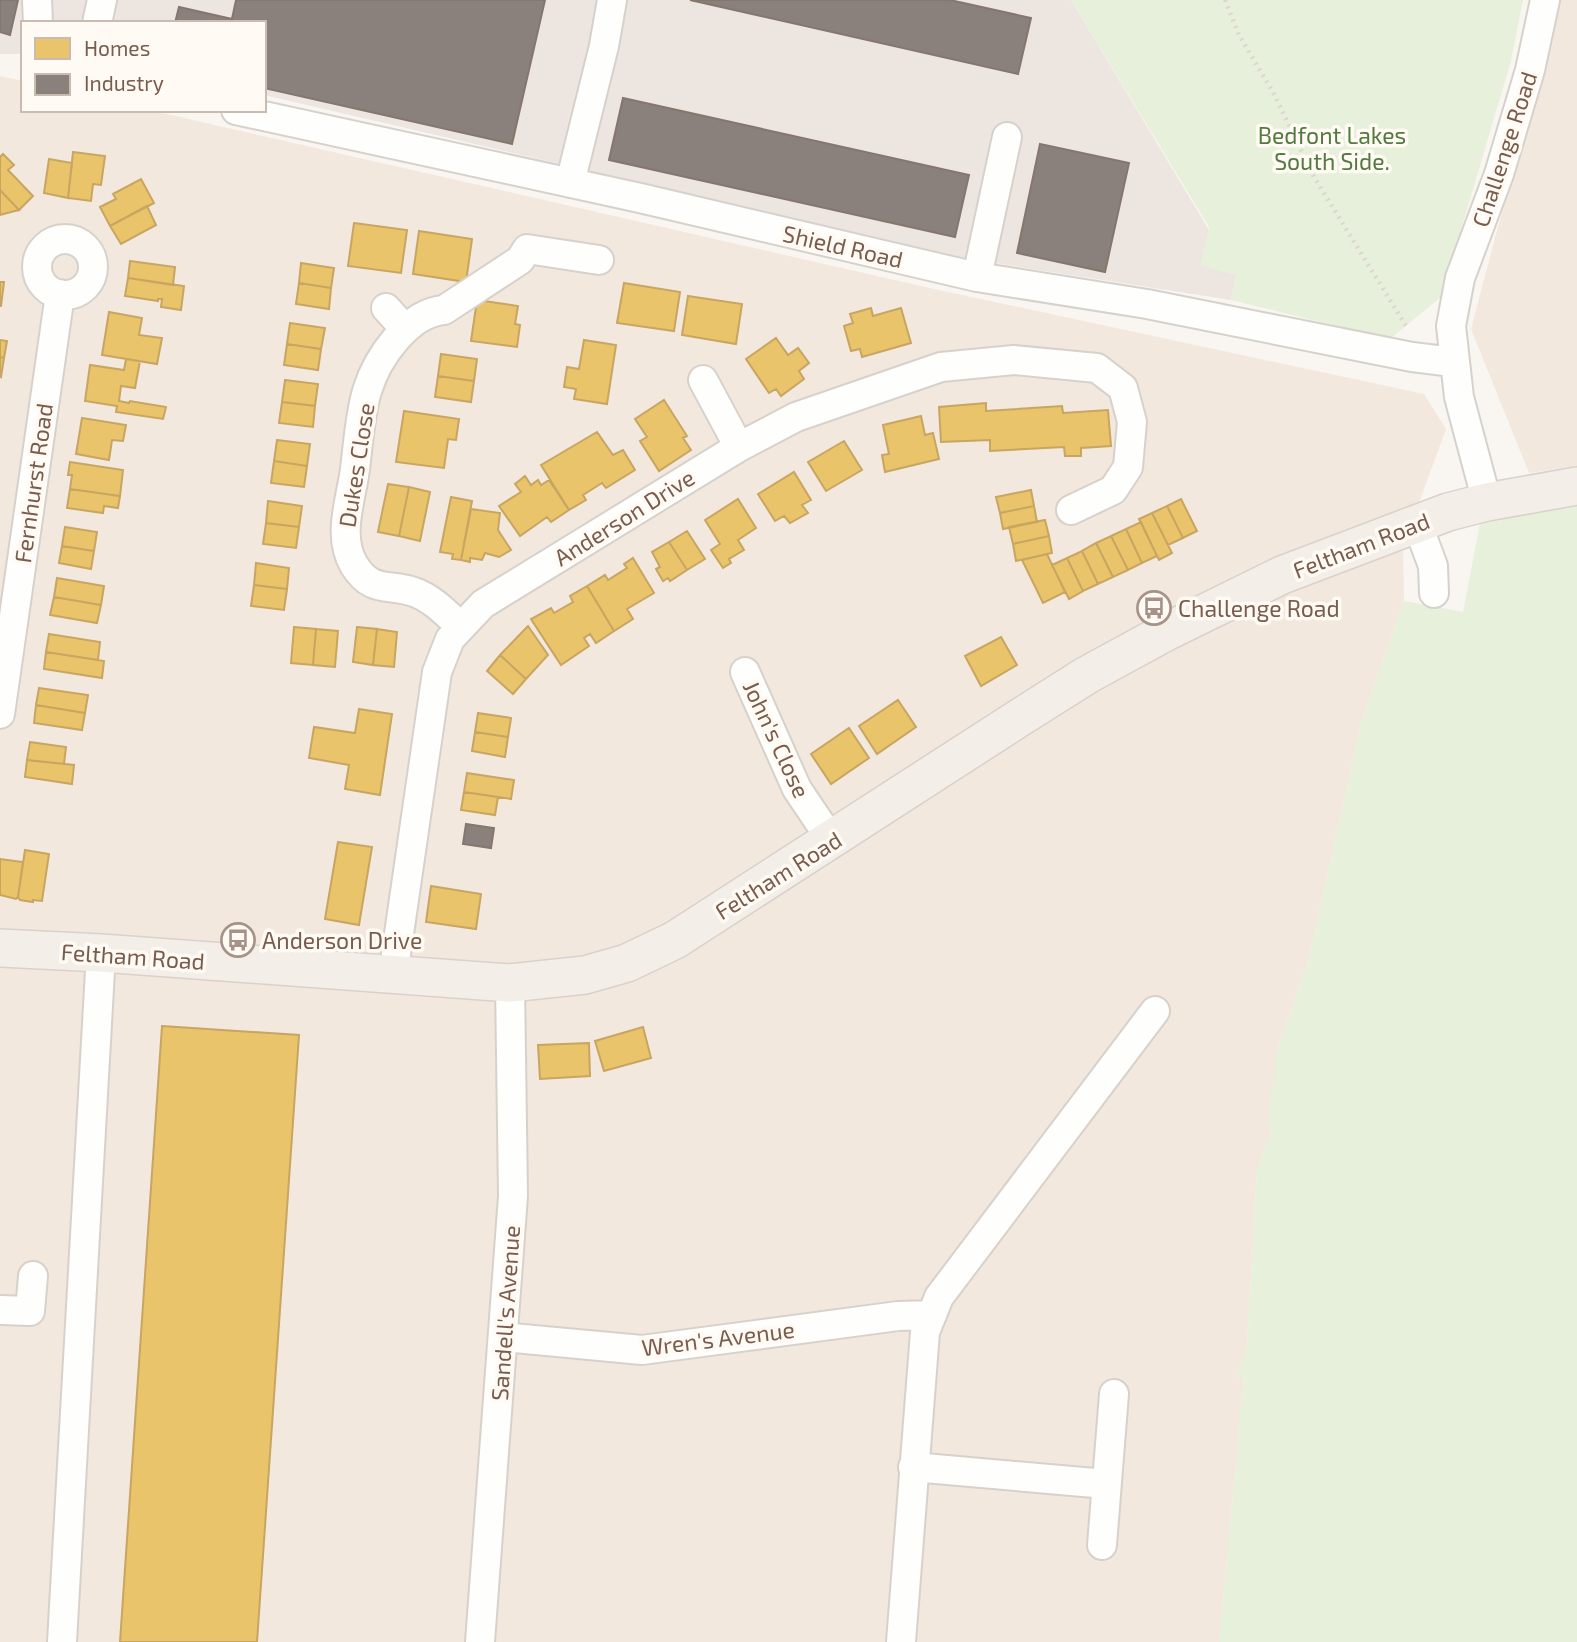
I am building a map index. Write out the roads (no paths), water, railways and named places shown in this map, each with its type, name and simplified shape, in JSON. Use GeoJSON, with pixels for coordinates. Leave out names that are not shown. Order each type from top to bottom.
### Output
{"type":"FeatureCollection","features":[{"type":"Feature","properties":{"kind":"main road","name":"Feltham Road"},"geometry":{"type":"LineString","coordinates":[[0,948],[510,983],[585,975],[627,963],[675,940],[1019,718],[1143,644],[1282,575],[1417,523],[1487,502],[1577,486]]}},
{"type":"Feature","properties":{"kind":"street"},"geometry":{"type":"LineString","coordinates":[[37,0],[38,21]]}},
{"type":"Feature","properties":{"kind":"street"},"geometry":{"type":"LineString","coordinates":[[97,21],[102,0]]}},
{"type":"Feature","properties":{"kind":"street"},"geometry":{"type":"LineString","coordinates":[[570,183],[604,46],[612,0]]}},
{"type":"Feature","properties":{"kind":"street","name":"Challenge Road"},"geometry":{"type":"LineString","coordinates":[[1487,502],[1459,397],[1451,326],[1460,278],[1499,174],[1530,70],[1545,0]]}},
{"type":"Feature","properties":{"kind":"street","name":"Shield Road"},"geometry":{"type":"LineString","coordinates":[[245,112],[570,183],[976,277],[1135,301],[1412,357],[1454,362]]}},
{"type":"Feature","properties":{"kind":"street"},"geometry":{"type":"LineString","coordinates":[[976,277],[1007,137]]}},
{"type":"Feature","properties":{"kind":"street","name":"Dukes Close"},"geometry":{"type":"LineString","coordinates":[[461,627],[437,606],[415,592],[375,586],[354,565],[344,539],[367,391],[379,363],[405,329],[431,311],[444,310],[520,260],[527,248],[599,260]]}},
{"type":"Feature","properties":{"kind":"street","name":"Fernhurst Road"},"geometry":{"type":"LineString","coordinates":[[0,714],[60,294]]}},
{"type":"Feature","properties":{"kind":"street"},"geometry":{"type":"LineString","coordinates":[[386,308],[405,329]]}},
{"type":"Feature","properties":{"kind":"street","name":"Anderson Drive"},"geometry":{"type":"LineString","coordinates":[[393,975],[437,672],[450,639],[483,604],[740,447],[796,417],[940,367],[1014,360],[1097,368],[1123,388],[1132,422],[1128,467],[1113,490],[1071,510]]}},
{"type":"Feature","properties":{"kind":"street"},"geometry":{"type":"LineString","coordinates":[[703,380],[740,447]]}},
{"type":"Feature","properties":{"kind":"street"},"geometry":{"type":"LineString","coordinates":[[1417,523],[1433,566],[1434,593]]}},
{"type":"Feature","properties":{"kind":"street","name":"John's Close"},"geometry":{"type":"LineString","coordinates":[[745,671],[797,789],[832,841]]}},
{"type":"Feature","properties":{"kind":"street"},"geometry":{"type":"LineString","coordinates":[[62,1642],[101,953]]}},
{"type":"Feature","properties":{"kind":"street","name":"Sandell's Avenue"},"geometry":{"type":"LineString","coordinates":[[480,1642],[513,1196],[510,983]]}},
{"type":"Feature","properties":{"kind":"street"},"geometry":{"type":"LineString","coordinates":[[901,1642],[925,1332],[939,1297],[1155,1011]]}},
{"type":"Feature","properties":{"kind":"street"},"geometry":{"type":"LineString","coordinates":[[0,1310],[30,1311],[33,1276]]}},
{"type":"Feature","properties":{"kind":"street","name":"Wren's Avenue"},"geometry":{"type":"LineString","coordinates":[[503,1337],[642,1350],[898,1315],[932,1315]]}},
{"type":"Feature","properties":{"kind":"street"},"geometry":{"type":"LineString","coordinates":[[1102,1545],[1114,1394]]}},
{"type":"Feature","properties":{"kind":"street"},"geometry":{"type":"LineString","coordinates":[[913,1467],[1106,1484]]}},
{"type":"Feature","properties":{"kind":"place","name":"Challenge Road"},"geometry":{"type":"Point","coordinates":[1154,608]}},
{"type":"Feature","properties":{"kind":"place","name":"Anderson Drive"},"geometry":{"type":"Point","coordinates":[238,940]}},
{"type":"Feature","properties":{"kind":"park label","name":"Bedfont Lakes South Side."},"geometry":{"type":"Point","coordinates":[1332,148]}}]}
